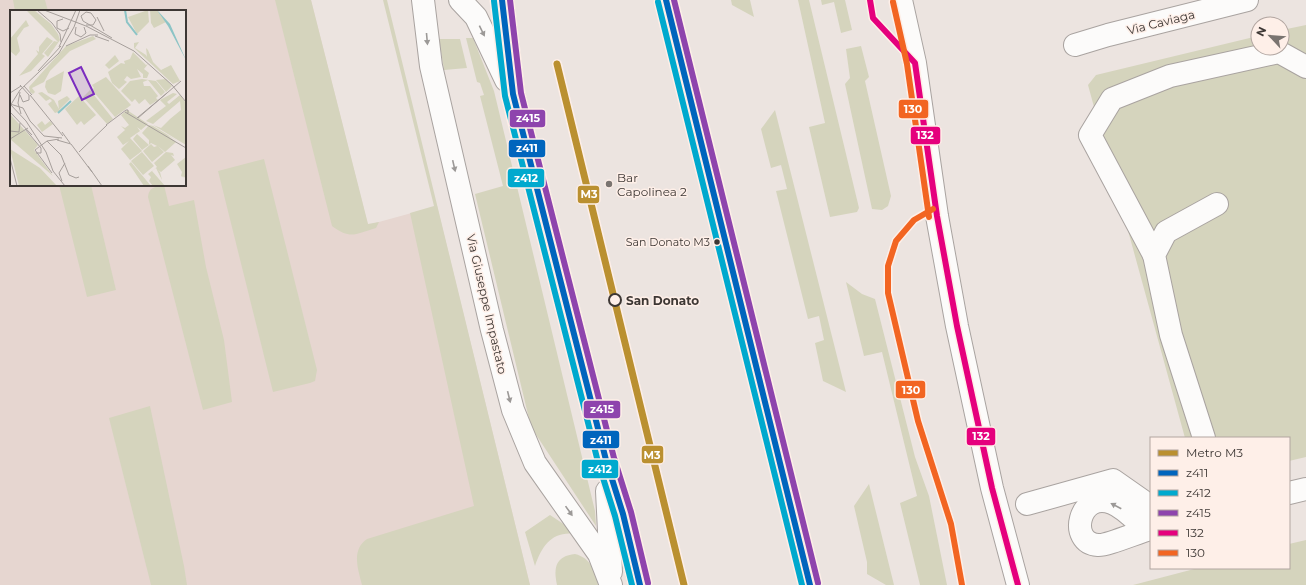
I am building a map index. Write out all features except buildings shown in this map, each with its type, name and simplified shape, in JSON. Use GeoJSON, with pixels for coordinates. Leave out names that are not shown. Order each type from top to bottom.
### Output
{"type":"FeatureCollection","features":[{"type":"Feature","properties":{"kind":"street","name":"Via Giuseppe Impastato"},"geometry":{"type":"LineString","coordinates":[[423,0],[431,66],[512,410],[535,463],[599,554],[612,585]]}},
{"type":"Feature","properties":{"kind":"street"},"geometry":{"type":"LineString","coordinates":[[460,0],[476,18],[513,94]]}},
{"type":"Feature","properties":{"kind":"street","name":"Via Giuseppe Impastato"},"geometry":{"type":"LineString","coordinates":[[502,0],[513,94],[606,460],[623,514],[640,585]]}},
{"type":"Feature","properties":{"kind":"street"},"geometry":{"type":"LineString","coordinates":[[901,0],[915,63],[937,216],[957,326],[992,488],[1018,585]]}},
{"type":"Feature","properties":{"kind":"street","name":"Via Caviaga"},"geometry":{"type":"LineString","coordinates":[[1075,45],[1108,35],[1247,0]]}},
{"type":"Feature","properties":{"kind":"street"},"geometry":{"type":"LineString","coordinates":[[1204,437],[1171,335],[1154,255],[1090,135],[1112,99],[1170,76],[1278,52],[1306,67]]}},
{"type":"Feature","properties":{"kind":"street"},"geometry":{"type":"LineString","coordinates":[[1154,255],[1166,232],[1217,204]]}},
{"type":"Feature","properties":{"kind":"street","name":"Via Giuseppe Impastato"},"geometry":{"type":"LineString","coordinates":[[606,460],[612,585]]}},
{"type":"Feature","properties":{"kind":"street"},"geometry":{"type":"LineString","coordinates":[[1027,504],[1113,480],[1144,502],[1149,527]]}},
{"type":"Feature","properties":{"kind":"street"},"geometry":{"type":"LineString","coordinates":[[1290,493],[1306,489]]}},
{"type":"Feature","properties":{"kind":"shaded area"},"geometry":{"type":"Polygon","coordinates":[[[0,0],[311,0],[368,225],[437,206],[530,585],[0,585],[0,0]]]}},
{"type":"Feature","properties":{"kind":"green space"},"geometry":{"type":"Polygon","coordinates":[[[13,0],[45,0],[48,10],[15,10],[13,0]]]}},
{"type":"Feature","properties":{"kind":"green space"},"geometry":{"type":"Polygon","coordinates":[[[275,0],[311,0],[368,224],[379,222],[376,228],[358,234],[349,234],[344,233],[332,226],[275,0]]]}},
{"type":"Feature","properties":{"kind":"green space"},"geometry":{"type":"Polygon","coordinates":[[[383,0],[387,0],[530,585],[362,585],[360,579],[357,554],[362,543],[367,539],[474,506],[410,213],[434,206],[383,0]]]}},
{"type":"Feature","properties":{"kind":"green space"},"geometry":{"type":"Polygon","coordinates":[[[731,0],[750,0],[754,17],[732,5],[731,0]]]}},
{"type":"Feature","properties":{"kind":"green space"},"geometry":{"type":"Polygon","coordinates":[[[798,0],[809,0],[859,208],[857,212],[830,217],[809,127],[825,123],[798,0]]]}},
{"type":"Feature","properties":{"kind":"green space"},"geometry":{"type":"Polygon","coordinates":[[[821,0],[845,0],[852,30],[841,33],[834,2],[822,5],[821,0]]]}},
{"type":"Feature","properties":{"kind":"green space"},"geometry":{"type":"Polygon","coordinates":[[[1306,25],[1306,457],[1290,461],[1290,437],[1185,437],[1088,85],[1096,75],[1250,38],[1250,56],[1290,56],[1290,28],[1306,25]]]}},
{"type":"Feature","properties":{"kind":"green space"},"geometry":{"type":"Polygon","coordinates":[[[466,38],[473,38],[494,91],[595,511],[596,526],[531,427],[475,194],[503,186],[480,96],[484,95],[480,83],[477,82],[466,38]]]}},
{"type":"Feature","properties":{"kind":"green space"},"geometry":{"type":"Polygon","coordinates":[[[439,39],[460,39],[467,68],[444,70],[439,39]]]}},
{"type":"Feature","properties":{"kind":"green space"},"geometry":{"type":"Polygon","coordinates":[[[861,46],[869,77],[865,81],[891,196],[888,206],[882,210],[872,209],[845,84],[850,78],[846,49],[861,46]]]}},
{"type":"Feature","properties":{"kind":"green space"},"geometry":{"type":"Polygon","coordinates":[[[775,110],[846,392],[823,381],[815,343],[824,340],[819,316],[808,319],[776,191],[787,189],[781,165],[771,168],[761,129],[775,110]]]}},
{"type":"Feature","properties":{"kind":"green space"},"geometry":{"type":"Polygon","coordinates":[[[264,159],[317,370],[315,381],[273,392],[218,171],[264,159]]]}},
{"type":"Feature","properties":{"kind":"green space"},"geometry":{"type":"Polygon","coordinates":[[[59,186],[91,186],[116,290],[87,297],[59,186]]]}},
{"type":"Feature","properties":{"kind":"green space"},"geometry":{"type":"Polygon","coordinates":[[[164,186],[169,206],[194,200],[206,267],[224,340],[232,402],[203,410],[148,197],[151,189],[164,186]]]}},
{"type":"Feature","properties":{"kind":"green space"},"geometry":{"type":"Polygon","coordinates":[[[846,282],[862,294],[875,299],[915,457],[929,496],[947,585],[920,585],[900,503],[917,496],[882,352],[864,356],[846,282]]]}},
{"type":"Feature","properties":{"kind":"green space"},"geometry":{"type":"Polygon","coordinates":[[[150,406],[187,585],[151,585],[109,418],[150,406]]]}},
{"type":"Feature","properties":{"kind":"green space"},"geometry":{"type":"Polygon","coordinates":[[[869,484],[894,585],[886,585],[867,574],[867,562],[854,506],[869,484]]]}},
{"type":"Feature","properties":{"kind":"green space"},"geometry":{"type":"Polygon","coordinates":[[[550,515],[574,531],[575,534],[560,535],[549,541],[541,552],[535,566],[525,532],[550,515]]]}},
{"type":"Feature","properties":{"kind":"green space"},"geometry":{"type":"Polygon","coordinates":[[[1306,540],[1306,585],[1133,585],[1194,569],[1290,569],[1290,544],[1306,540]]]}},
{"type":"Feature","properties":{"kind":"green space"},"geometry":{"type":"Polygon","coordinates":[[[575,554],[589,562],[594,570],[598,585],[557,585],[555,573],[557,564],[564,557],[575,554]]]}},
{"type":"Feature","properties":{"kind":"metro line","name":"M3"},"geometry":{"type":"LineString","coordinates":[[557,64],[684,585]]}},
{"type":"Feature","properties":{"kind":"transit line","name":"z411"},"geometry":{"type":"LineString","coordinates":[[502,0],[513,94],[606,460],[623,514],[640,585]]}},
{"type":"Feature","properties":{"kind":"transit line","name":"z415"},"geometry":{"type":"LineString","coordinates":[[510,0],[521,93],[614,458],[631,512],[648,583]]}},
{"type":"Feature","properties":{"kind":"transit line","name":"z411"},"geometry":{"type":"LineString","coordinates":[[666,0],[810,585]]}},
{"type":"Feature","properties":{"kind":"transit line","name":"z415"},"geometry":{"type":"LineString","coordinates":[[674,0],[818,583]]}},
{"type":"Feature","properties":{"kind":"transit line","name":"132"},"geometry":{"type":"LineString","coordinates":[[870,0],[873,18],[915,63],[937,216],[957,326],[992,488],[1018,585]]}},
{"type":"Feature","properties":{"kind":"transit line","name":"z412"},"geometry":{"type":"LineString","coordinates":[[494,1],[505,96],[598,462],[615,516],[632,585]]}},
{"type":"Feature","properties":{"kind":"transit line","name":"z412"},"geometry":{"type":"LineString","coordinates":[[658,2],[802,585]]}},
{"type":"Feature","properties":{"kind":"transit line","name":"130"},"geometry":{"type":"LineString","coordinates":[[893,2],[907,64],[929,217]]}},
{"type":"Feature","properties":{"kind":"transit line","name":"130"},"geometry":{"type":"LineString","coordinates":[[933,209],[914,220],[896,241],[888,266],[888,293],[918,421],[951,524],[962,585]]}},
{"type":"Feature","properties":{"kind":"place","name":"Bar Capolinea 2"},"geometry":{"type":"Point","coordinates":[609,184]}},
{"type":"Feature","properties":{"kind":"place","name":"San Donato M3"},"geometry":{"type":"Point","coordinates":[717,242]}},
{"type":"Feature","properties":{"kind":"place","name":"San Donato"},"geometry":{"type":"Point","coordinates":[615,300]}}]}
